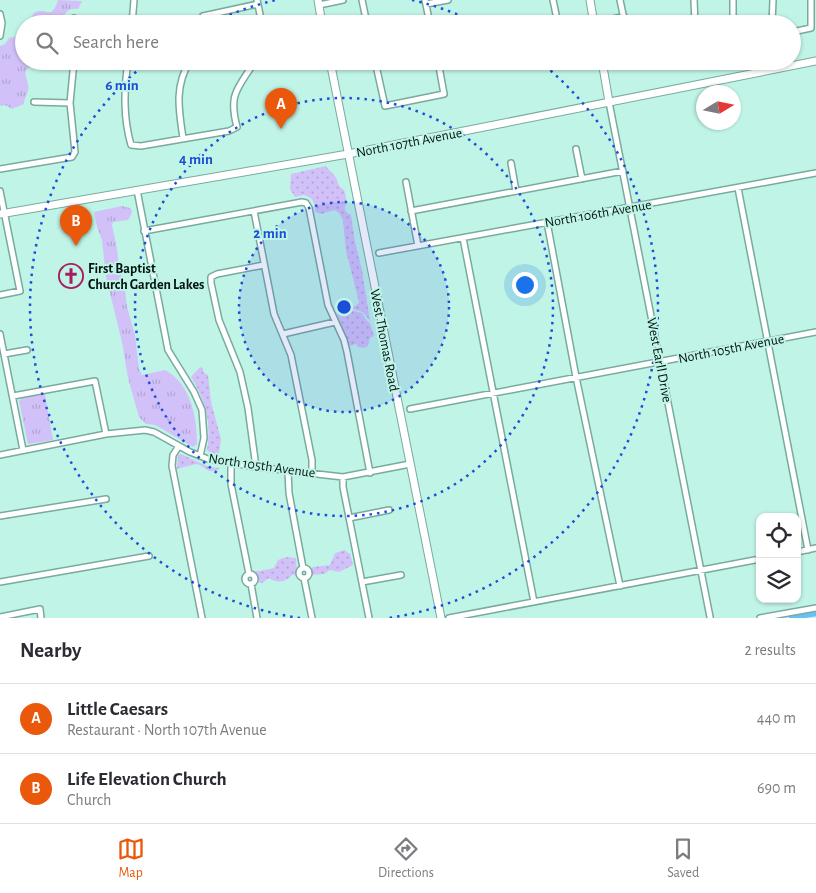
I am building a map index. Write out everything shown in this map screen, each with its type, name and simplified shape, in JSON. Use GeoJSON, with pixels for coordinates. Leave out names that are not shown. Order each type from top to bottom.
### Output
{"type":"FeatureCollection","features":[{"type":"Feature","properties":{"kind":"main road"},"geometry":{"type":"LineString","coordinates":[[590,0],[592,15]]}},
{"type":"Feature","properties":{"kind":"main road"},"geometry":{"type":"LineString","coordinates":[[318,2],[320,15]]}},
{"type":"Feature","properties":{"kind":"main road","name":"North 107th Avenue"},"geometry":{"type":"LineString","coordinates":[[801,64],[816,61]]}},
{"type":"Feature","properties":{"kind":"main road","name":"West Thomas Road"},"geometry":{"type":"LineString","coordinates":[[332,70],[441,618]]}},
{"type":"Feature","properties":{"kind":"main road"},"geometry":{"type":"LineString","coordinates":[[604,70],[609,102]]}},
{"type":"Feature","properties":{"kind":"main road","name":"North 107th Avenue"},"geometry":{"type":"LineString","coordinates":[[2,214],[348,154],[771,70]]}},
{"type":"Feature","properties":{"kind":"street"},"geometry":{"type":"LineString","coordinates":[[133,15],[134,0]]}},
{"type":"Feature","properties":{"kind":"street"},"geometry":{"type":"LineString","coordinates":[[318,2],[343,0]]}},
{"type":"Feature","properties":{"kind":"street"},"geometry":{"type":"LineString","coordinates":[[362,0],[365,15]]}},
{"type":"Feature","properties":{"kind":"street"},"geometry":{"type":"LineString","coordinates":[[428,15],[426,2],[448,0]]}},
{"type":"Feature","properties":{"kind":"street"},"geometry":{"type":"LineString","coordinates":[[553,0],[556,15]]}},
{"type":"Feature","properties":{"kind":"street"},"geometry":{"type":"LineString","coordinates":[[620,0],[624,15]]}},
{"type":"Feature","properties":{"kind":"street"},"geometry":{"type":"LineString","coordinates":[[694,0],[695,15]]}},
{"type":"Feature","properties":{"kind":"street"},"geometry":{"type":"LineString","coordinates":[[732,0],[733,15]]}},
{"type":"Feature","properties":{"kind":"street"},"geometry":{"type":"LineString","coordinates":[[772,15],[773,0]]}},
{"type":"Feature","properties":{"kind":"street"},"geometry":{"type":"LineString","coordinates":[[801,30],[811,28],[811,0]]}},
{"type":"Feature","properties":{"kind":"street"},"geometry":{"type":"LineString","coordinates":[[207,15],[258,2],[260,15]]}},
{"type":"Feature","properties":{"kind":"street"},"geometry":{"type":"LineString","coordinates":[[0,14],[2,24],[0,36]]}},
{"type":"Feature","properties":{"kind":"street"},"geometry":{"type":"LineString","coordinates":[[0,169],[72,157],[75,152],[70,103],[73,70]]}},
{"type":"Feature","properties":{"kind":"street"},"geometry":{"type":"LineString","coordinates":[[127,70],[124,110],[131,145],[141,146],[237,127],[233,99],[249,70]]}},
{"type":"Feature","properties":{"kind":"street"},"geometry":{"type":"LineString","coordinates":[[183,138],[178,97],[180,81],[186,70]]}},
{"type":"Feature","properties":{"kind":"street"},"geometry":{"type":"LineString","coordinates":[[377,70],[384,106],[444,94],[440,70]]}},
{"type":"Feature","properties":{"kind":"street"},"geometry":{"type":"LineString","coordinates":[[34,102],[70,103]]}},
{"type":"Feature","properties":{"kind":"street","name":"West Earll Drive"},"geometry":{"type":"LineString","coordinates":[[609,102],[710,617]]}},
{"type":"Feature","properties":{"kind":"street"},"geometry":{"type":"LineString","coordinates":[[576,149],[582,179]]}},
{"type":"Feature","properties":{"kind":"street"},"geometry":{"type":"LineString","coordinates":[[511,163],[516,191]]}},
{"type":"Feature","properties":{"kind":"street"},"geometry":{"type":"LineString","coordinates":[[411,211],[623,171]]}},
{"type":"Feature","properties":{"kind":"street","name":"North 106th Avenue"},"geometry":{"type":"LineString","coordinates":[[379,253],[816,173]]}},
{"type":"Feature","properties":{"kind":"street"},"geometry":{"type":"LineString","coordinates":[[406,182],[418,246]]}},
{"type":"Feature","properties":{"kind":"street"},"geometry":{"type":"LineString","coordinates":[[738,188],[808,550]]}},
{"type":"Feature","properties":{"kind":"street"},"geometry":{"type":"LineString","coordinates":[[137,190],[168,350],[194,392],[202,410],[204,438],[200,456]]}},
{"type":"Feature","properties":{"kind":"street"},"geometry":{"type":"LineString","coordinates":[[0,192],[2,214],[20,291],[0,295]]}},
{"type":"Feature","properties":{"kind":"street"},"geometry":{"type":"LineString","coordinates":[[144,230],[302,202],[306,203],[309,208],[328,305],[344,340],[347,352],[370,473]]}},
{"type":"Feature","properties":{"kind":"street"},"geometry":{"type":"LineString","coordinates":[[254,211],[274,314],[292,354],[312,460],[312,473]]}},
{"type":"Feature","properties":{"kind":"street"},"geometry":{"type":"LineString","coordinates":[[547,222],[576,376],[620,586]]}},
{"type":"Feature","properties":{"kind":"street"},"geometry":{"type":"LineString","coordinates":[[463,238],[534,602]]}},
{"type":"Feature","properties":{"kind":"street"},"geometry":{"type":"LineString","coordinates":[[256,467],[248,408],[240,372],[219,320],[211,277],[217,274],[264,265]]}},
{"type":"Feature","properties":{"kind":"street"},"geometry":{"type":"LineString","coordinates":[[283,334],[335,322]]}},
{"type":"Feature","properties":{"kind":"street","name":"North 105th Avenue"},"geometry":{"type":"LineString","coordinates":[[410,409],[816,332]]}},
{"type":"Feature","properties":{"kind":"street"},"geometry":{"type":"LineString","coordinates":[[0,334],[23,450]]}},
{"type":"Feature","properties":{"kind":"street"},"geometry":{"type":"LineString","coordinates":[[4,354],[27,350]]}},
{"type":"Feature","properties":{"kind":"street"},"geometry":{"type":"LineString","coordinates":[[13,396],[95,381],[106,434]]}},
{"type":"Feature","properties":{"kind":"street","name":"North 105th Avenue"},"geometry":{"type":"LineString","coordinates":[[0,455],[106,434],[145,430],[154,432],[200,456],[231,464],[343,477],[410,464]]}},
{"type":"Feature","properties":{"kind":"street"},"geometry":{"type":"LineString","coordinates":[[179,446],[173,455],[172,466],[202,618]]}},
{"type":"Feature","properties":{"kind":"street"},"geometry":{"type":"LineString","coordinates":[[231,464],[231,484],[249,574],[246,576],[245,581],[251,584],[257,618]]}},
{"type":"Feature","properties":{"kind":"street"},"geometry":{"type":"LineString","coordinates":[[288,471],[289,493],[302,568],[298,574],[304,578],[312,618]]}},
{"type":"Feature","properties":{"kind":"street"},"geometry":{"type":"LineString","coordinates":[[343,477],[349,518],[369,618]]}},
{"type":"Feature","properties":{"kind":"street"},"geometry":{"type":"LineString","coordinates":[[0,516],[106,499]]}},
{"type":"Feature","properties":{"kind":"street"},"geometry":{"type":"LineString","coordinates":[[349,518],[389,510]]}},
{"type":"Feature","properties":{"kind":"street"},"geometry":{"type":"LineString","coordinates":[[801,551],[816,548]]}},
{"type":"Feature","properties":{"kind":"street"},"geometry":{"type":"LineString","coordinates":[[0,582],[149,556]]}},
{"type":"Feature","properties":{"kind":"street"},"geometry":{"type":"LineString","coordinates":[[449,618],[756,560]]}},
{"type":"Feature","properties":{"kind":"street"},"geometry":{"type":"LineString","coordinates":[[362,582],[401,575]]}},
{"type":"Feature","properties":{"kind":"street"},"geometry":{"type":"LineString","coordinates":[[760,618],[816,608]]}},
{"type":"Feature","properties":{"kind":"street"},"geometry":{"type":"LineString","coordinates":[[0,616],[40,609],[42,618]]}},
{"type":"Feature","properties":{"kind":"green space"},"geometry":{"type":"Polygon","coordinates":[[[58,0],[82,1],[78,9],[72,9],[65,15],[33,15],[38,11],[51,12],[58,0]]]}},
{"type":"Feature","properties":{"kind":"green space"},"geometry":{"type":"Polygon","coordinates":[[[15,37],[15,70],[27,70],[28,84],[24,104],[12,109],[5,105],[0,106],[0,46],[5,44],[9,38],[15,37]]]}},
{"type":"Feature","properties":{"kind":"green space"},"geometry":{"type":"Polygon","coordinates":[[[326,166],[344,190],[345,209],[351,215],[370,321],[363,312],[349,308],[357,305],[359,302],[346,251],[343,221],[340,214],[335,210],[321,214],[315,212],[315,206],[311,199],[304,195],[295,197],[290,189],[291,174],[326,166]]]}},
{"type":"Feature","properties":{"kind":"green space"},"geometry":{"type":"Polygon","coordinates":[[[122,206],[130,208],[132,211],[131,215],[128,220],[113,222],[112,225],[127,307],[135,335],[139,369],[142,375],[165,370],[174,376],[187,392],[196,423],[197,444],[193,447],[155,425],[146,424],[139,417],[128,378],[122,342],[106,277],[102,240],[94,212],[122,206]]]}},
{"type":"Feature","properties":{"kind":"green space"},"geometry":{"type":"Polygon","coordinates":[[[347,309],[362,313],[370,323],[374,336],[370,338],[368,346],[364,348],[358,347],[356,344],[349,345],[336,311],[347,309]]]}},
{"type":"Feature","properties":{"kind":"green space"},"geometry":{"type":"Polygon","coordinates":[[[200,367],[208,375],[211,402],[221,439],[219,455],[210,453],[207,450],[208,421],[204,403],[191,377],[200,367]]]}},
{"type":"Feature","properties":{"kind":"green space"},"geometry":{"type":"Polygon","coordinates":[[[45,394],[53,440],[28,444],[19,401],[22,398],[45,394]]]}},
{"type":"Feature","properties":{"kind":"green space"},"geometry":{"type":"Polygon","coordinates":[[[181,454],[209,467],[220,468],[216,471],[209,471],[196,464],[177,469],[178,455],[181,454]]]}},
{"type":"Feature","properties":{"kind":"green space"},"geometry":{"type":"Polygon","coordinates":[[[345,550],[350,553],[353,565],[339,572],[330,570],[324,574],[311,575],[310,569],[330,565],[335,553],[345,550]]]}},
{"type":"Feature","properties":{"kind":"green space"},"geometry":{"type":"Polygon","coordinates":[[[286,557],[296,558],[297,577],[293,574],[288,579],[282,581],[275,581],[269,578],[262,583],[257,582],[254,572],[274,568],[278,560],[286,557]]]}},
{"type":"Feature","properties":{"kind":"waterway"},"geometry":{"type":"LineString","coordinates":[[791,618],[816,614]]}},
{"type":"Feature","properties":{"kind":"place","name":"Little Caesars"},"geometry":{"type":"Point","coordinates":[281,129]}},
{"type":"Feature","properties":{"kind":"place","name":"Life Elevation Church"},"geometry":{"type":"Point","coordinates":[76,246]}},
{"type":"Feature","properties":{"kind":"place","name":"First Baptist Church Garden Lakes"},"geometry":{"type":"Point","coordinates":[71,276]}}]}
